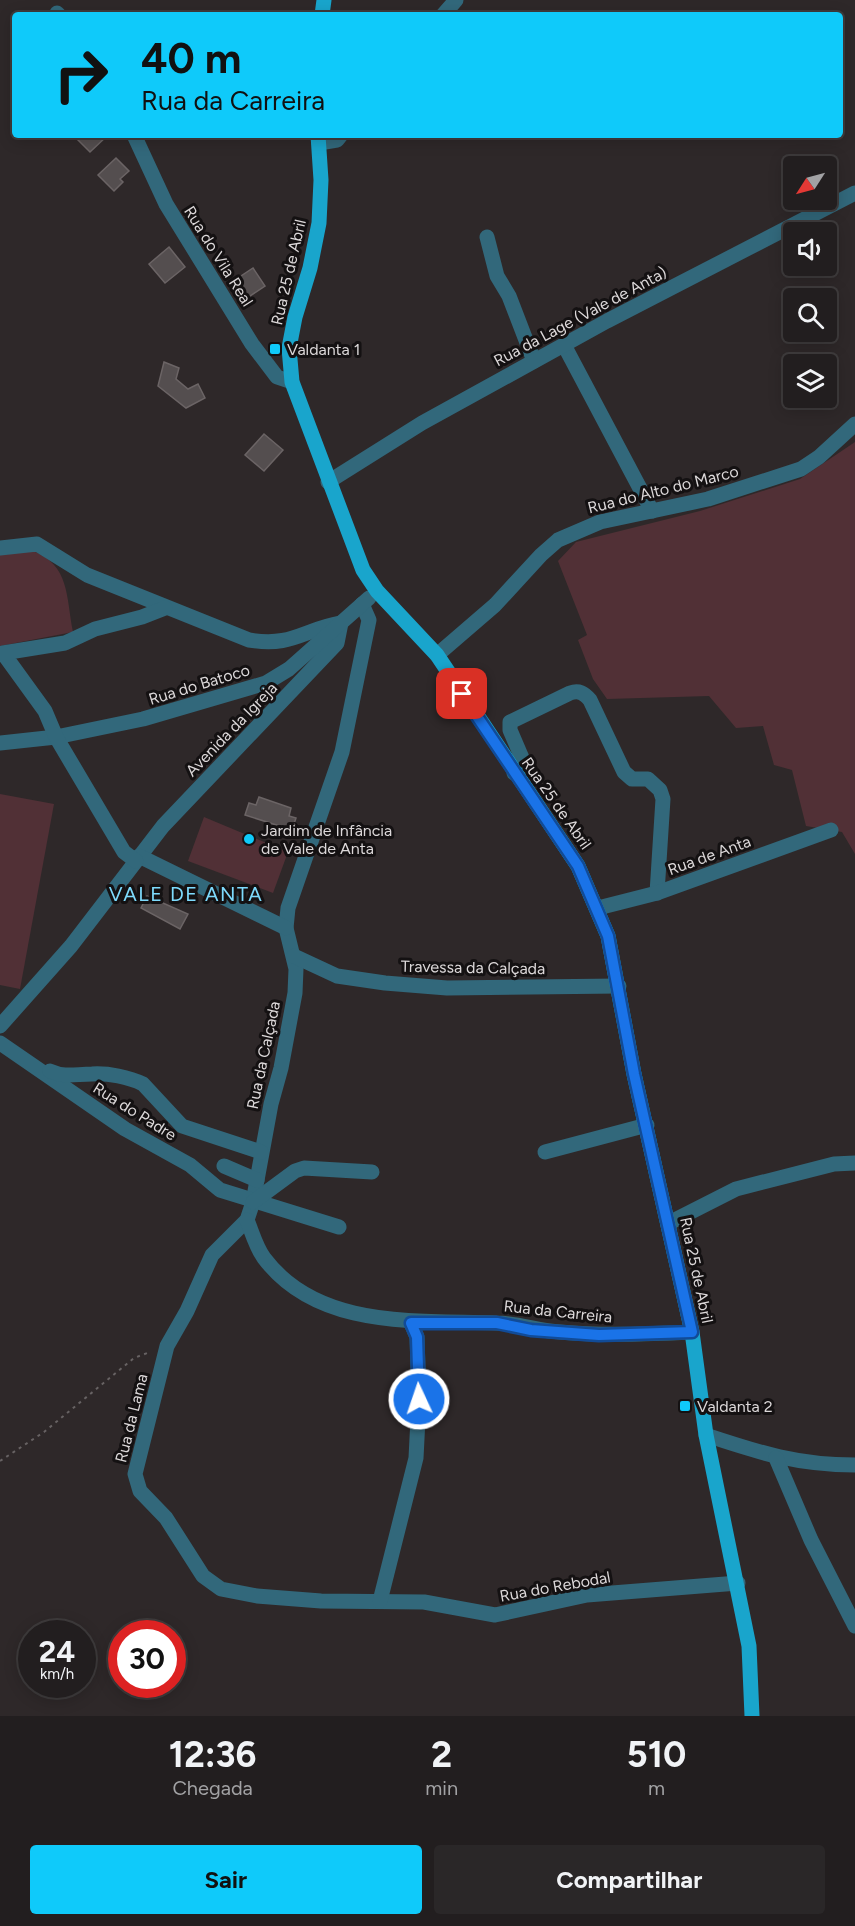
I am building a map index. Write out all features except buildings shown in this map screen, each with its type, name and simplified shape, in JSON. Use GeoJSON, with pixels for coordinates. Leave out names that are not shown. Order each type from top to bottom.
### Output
{"type":"FeatureCollection","features":[{"type":"Feature","properties":{"kind":"main road","name":"Rua 25 de Abril"},"geometry":{"type":"LineString","coordinates":[[318,139],[321,180],[319,223],[289,348],[292,382],[352,546],[377,591],[437,655],[578,866],[608,936],[620,986],[634,1074],[692,1332],[706,1435],[738,1583],[749,1646],[752,1716]]}},
{"type":"Feature","properties":{"kind":"street"},"geometry":{"type":"LineString","coordinates":[[446,12],[456,0]]}},
{"type":"Feature","properties":{"kind":"street","name":"Rua do Vila Real"},"geometry":{"type":"LineString","coordinates":[[135,138],[166,204],[252,344],[277,377],[292,382]]}},
{"type":"Feature","properties":{"kind":"street"},"geometry":{"type":"LineString","coordinates":[[318,139],[338,140],[339,138]]}},
{"type":"Feature","properties":{"kind":"street","name":"Rua da Lage (Vale de Anta)"},"geometry":{"type":"LineString","coordinates":[[328,482],[422,423],[534,361],[855,193]]}},
{"type":"Feature","properties":{"kind":"street"},"geometry":{"type":"LineString","coordinates":[[487,237],[497,276],[509,296],[534,361]]}},
{"type":"Feature","properties":{"kind":"street"},"geometry":{"type":"LineString","coordinates":[[564,345],[652,511]]}},
{"type":"Feature","properties":{"kind":"street","name":"Rua do Alto do Marco"},"geometry":{"type":"LineString","coordinates":[[437,655],[495,604],[558,540],[600,522],[708,499],[801,469],[819,457],[855,424]]}},
{"type":"Feature","properties":{"kind":"street"},"geometry":{"type":"LineString","coordinates":[[0,548],[37,544],[87,575],[249,640],[272,644],[290,641],[319,627],[342,623]]}},
{"type":"Feature","properties":{"kind":"street","name":"Rua do Batoco"},"geometry":{"type":"LineString","coordinates":[[0,743],[56,737],[143,719],[266,683],[289,669],[377,591]]}},
{"type":"Feature","properties":{"kind":"street","name":"Rua da Calçada"},"geometry":{"type":"LineString","coordinates":[[247,1221],[253,1202],[261,1152],[281,1068],[295,993],[294,956],[286,928],[288,908],[342,752],[369,620],[362,604]]}},
{"type":"Feature","properties":{"kind":"street"},"geometry":{"type":"LineString","coordinates":[[165,608],[142,617],[96,629],[66,643],[3,653],[45,711],[56,737],[124,852],[286,928]]}},
{"type":"Feature","properties":{"kind":"street","name":"Avenida da Igreja"},"geometry":{"type":"LineString","coordinates":[[0,1026],[72,946],[163,826],[337,643],[342,623]]}},
{"type":"Feature","properties":{"kind":"street"},"geometry":{"type":"LineString","coordinates":[[514,773],[525,765],[510,730],[510,722],[570,693],[576,691],[584,694],[590,700],[624,772],[632,779],[648,779],[660,789],[663,799],[657,894]]}},
{"type":"Feature","properties":{"kind":"street","name":"Rua de Anta"},"geometry":{"type":"LineString","coordinates":[[598,909],[657,894],[831,831]]}},
{"type":"Feature","properties":{"kind":"street","name":"Travessa da Calçada"},"geometry":{"type":"LineString","coordinates":[[294,956],[337,976],[385,983],[447,988],[620,986]]}},
{"type":"Feature","properties":{"kind":"street","name":"Rua do Padre"},"geometry":{"type":"LineString","coordinates":[[0,1043],[125,1129],[190,1165],[220,1190],[339,1227]]}},
{"type":"Feature","properties":{"kind":"street"},"geometry":{"type":"LineString","coordinates":[[40,1072],[51,1071],[68,1077],[100,1074],[136,1080],[143,1084],[182,1126],[261,1152]]}},
{"type":"Feature","properties":{"kind":"street"},"geometry":{"type":"LineString","coordinates":[[545,1152],[647,1125]]}},
{"type":"Feature","properties":{"kind":"street"},"geometry":{"type":"LineString","coordinates":[[669,1223],[736,1189],[834,1164],[855,1162]]}},
{"type":"Feature","properties":{"kind":"street"},"geometry":{"type":"LineString","coordinates":[[224,1166],[257,1180]]}},
{"type":"Feature","properties":{"kind":"street"},"geometry":{"type":"LineString","coordinates":[[253,1202],[295,1171],[304,1168],[372,1172]]}},
{"type":"Feature","properties":{"kind":"street","name":"Rua da Lama"},"geometry":{"type":"LineString","coordinates":[[247,1221],[212,1255],[168,1346],[135,1474],[136,1483],[145,1498],[166,1518],[203,1576],[221,1589],[257,1596],[321,1601],[380,1601]]}},
{"type":"Feature","properties":{"kind":"street","name":"Rua da Carreira"},"geometry":{"type":"LineString","coordinates":[[247,1221],[263,1256],[277,1273],[310,1297],[339,1310],[411,1323],[497,1323],[531,1330],[599,1335],[692,1332]]}},
{"type":"Feature","properties":{"kind":"street"},"geometry":{"type":"LineString","coordinates":[[380,1601],[416,1458],[419,1399],[417,1337],[411,1323]]}},
{"type":"Feature","properties":{"kind":"street"},"geometry":{"type":"LineString","coordinates":[[706,1435],[776,1458],[817,1465],[855,1465]]}},
{"type":"Feature","properties":{"kind":"street"},"geometry":{"type":"LineString","coordinates":[[776,1458],[811,1540],[855,1626]]}},
{"type":"Feature","properties":{"kind":"street","name":"Rua do Rebodal"},"geometry":{"type":"LineString","coordinates":[[380,1601],[424,1602],[495,1615],[588,1595],[738,1583]]}},
{"type":"Feature","properties":{"kind":"path"},"geometry":{"type":"LineString","coordinates":[[0,1461],[44,1432],[135,1358],[168,1346]]}},
{"type":"Feature","properties":{"kind":"shaded area"},"geometry":{"type":"Polygon","coordinates":[[[855,442],[855,854],[842,832],[806,826],[792,770],[774,765],[763,726],[736,728],[709,696],[607,699],[593,679],[578,640],[587,635],[558,561],[576,542],[700,511],[800,479],[855,442]]]}},
{"type":"Feature","properties":{"kind":"shaded area"},"geometry":{"type":"Polygon","coordinates":[[[33,551],[45,557],[60,574],[67,595],[73,632],[0,646],[0,555],[33,551]]]}},
{"type":"Feature","properties":{"kind":"shaded area"},"geometry":{"type":"Polygon","coordinates":[[[0,794],[54,804],[20,989],[0,985],[0,794]]]}},
{"type":"Feature","properties":{"kind":"shaded area"},"geometry":{"type":"Polygon","coordinates":[[[204,817],[288,852],[273,893],[188,861],[204,817]]]}},
{"type":"Feature","properties":{"kind":"place","name":"Valdanta 1"},"geometry":{"type":"Point","coordinates":[275,349]}},
{"type":"Feature","properties":{"kind":"place","name":"Jardim de Infância de Vale de Anta"},"geometry":{"type":"Point","coordinates":[249,839]}},
{"type":"Feature","properties":{"kind":"place","name":"Valdanta 2"},"geometry":{"type":"Point","coordinates":[685,1406]}},
{"type":"Feature","properties":{"kind":"district","name":"VALE DE ANTA"},"geometry":{"type":"Point","coordinates":[186,894]}},
{"type":"Feature","properties":{"kind":"route"},"geometry":{"type":"LineString","coordinates":[[419,1399],[417,1337],[411,1323],[497,1323],[512,1324],[531,1330],[599,1335],[692,1332],[634,1074],[620,986],[608,936],[578,866],[462,694]]}}]}
